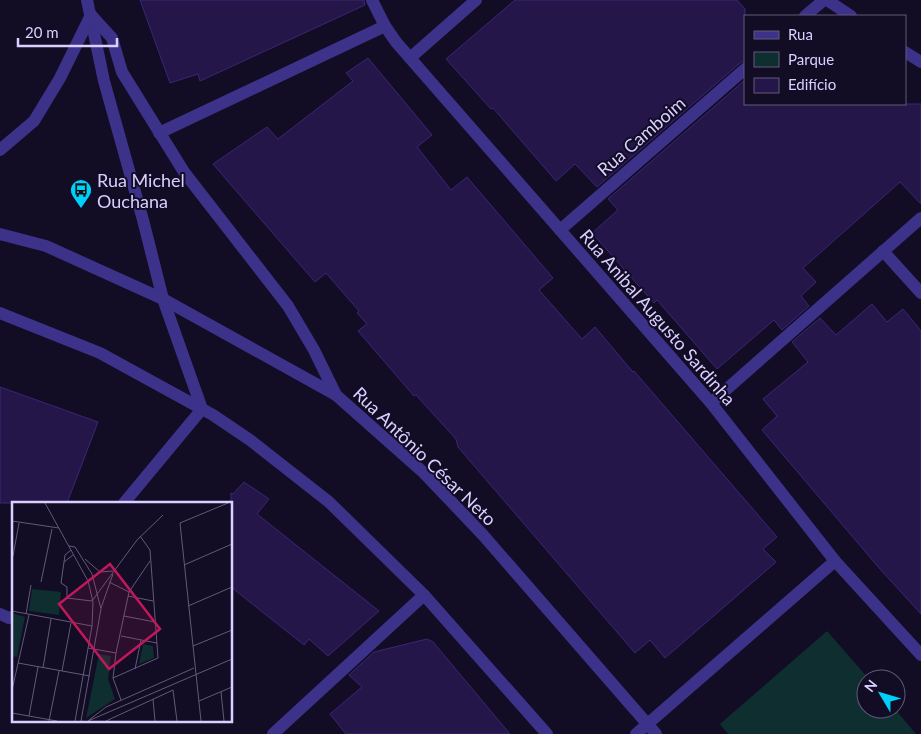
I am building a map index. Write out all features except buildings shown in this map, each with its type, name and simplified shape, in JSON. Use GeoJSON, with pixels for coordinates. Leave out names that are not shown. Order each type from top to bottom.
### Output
{"type":"FeatureCollection","features":[{"type":"Feature","properties":{"kind":"street"},"geometry":{"type":"LineString","coordinates":[[87,0],[104,81],[163,298],[202,409]]}},
{"type":"Feature","properties":{"kind":"street","name":"Rua Anibal Augusto Sardinha"},"geometry":{"type":"LineString","coordinates":[[372,0],[385,26],[410,58],[710,404],[835,562],[921,655]]}},
{"type":"Feature","properties":{"kind":"street"},"geometry":{"type":"LineString","coordinates":[[410,58],[476,0]]}},
{"type":"Feature","properties":{"kind":"street"},"geometry":{"type":"LineString","coordinates":[[806,15],[825,0],[849,15]]}},
{"type":"Feature","properties":{"kind":"street"},"geometry":{"type":"LineString","coordinates":[[91,15],[112,38],[122,72],[184,172],[288,306],[314,350],[336,394]]}},
{"type":"Feature","properties":{"kind":"street"},"geometry":{"type":"LineString","coordinates":[[0,150],[34,121],[60,78],[91,15]]}},
{"type":"Feature","properties":{"kind":"street"},"geometry":{"type":"LineString","coordinates":[[159,132],[385,26]]}},
{"type":"Feature","properties":{"kind":"street"},"geometry":{"type":"LineString","coordinates":[[906,53],[921,62]]}},
{"type":"Feature","properties":{"kind":"street","name":"Rua Camboim"},"geometry":{"type":"LineString","coordinates":[[560,230],[744,70]]}},
{"type":"Feature","properties":{"kind":"street"},"geometry":{"type":"LineString","coordinates":[[710,404],[921,218]]}},
{"type":"Feature","properties":{"kind":"street","name":"Rua Antônio César Neto"},"geometry":{"type":"LineString","coordinates":[[0,234],[46,246],[163,298],[336,394],[424,473],[483,535],[656,734]]}},
{"type":"Feature","properties":{"kind":"street"},"geometry":{"type":"LineString","coordinates":[[883,251],[921,293]]}},
{"type":"Feature","properties":{"kind":"street"},"geometry":{"type":"LineString","coordinates":[[0,313],[100,353],[202,409],[250,440],[329,502],[424,595],[548,734]]}},
{"type":"Feature","properties":{"kind":"street"},"geometry":{"type":"LineString","coordinates":[[125,502],[202,409]]}},
{"type":"Feature","properties":{"kind":"street"},"geometry":{"type":"LineString","coordinates":[[636,734],[835,562]]}},
{"type":"Feature","properties":{"kind":"street"},"geometry":{"type":"LineString","coordinates":[[273,734],[424,595]]}},
{"type":"Feature","properties":{"kind":"street"},"geometry":{"type":"LineString","coordinates":[[0,614],[9,618],[12,617]]}},
{"type":"Feature","properties":{"kind":"green space"},"geometry":{"type":"Polygon","coordinates":[[[827,631],[860,669],[856,669],[856,719],[903,719],[916,734],[728,734],[720,724],[827,631]]]}},
{"type":"Feature","properties":{"kind":"place","name":"Rua Michel Ouchana"},"geometry":{"type":"Point","coordinates":[81,209]}}]}
